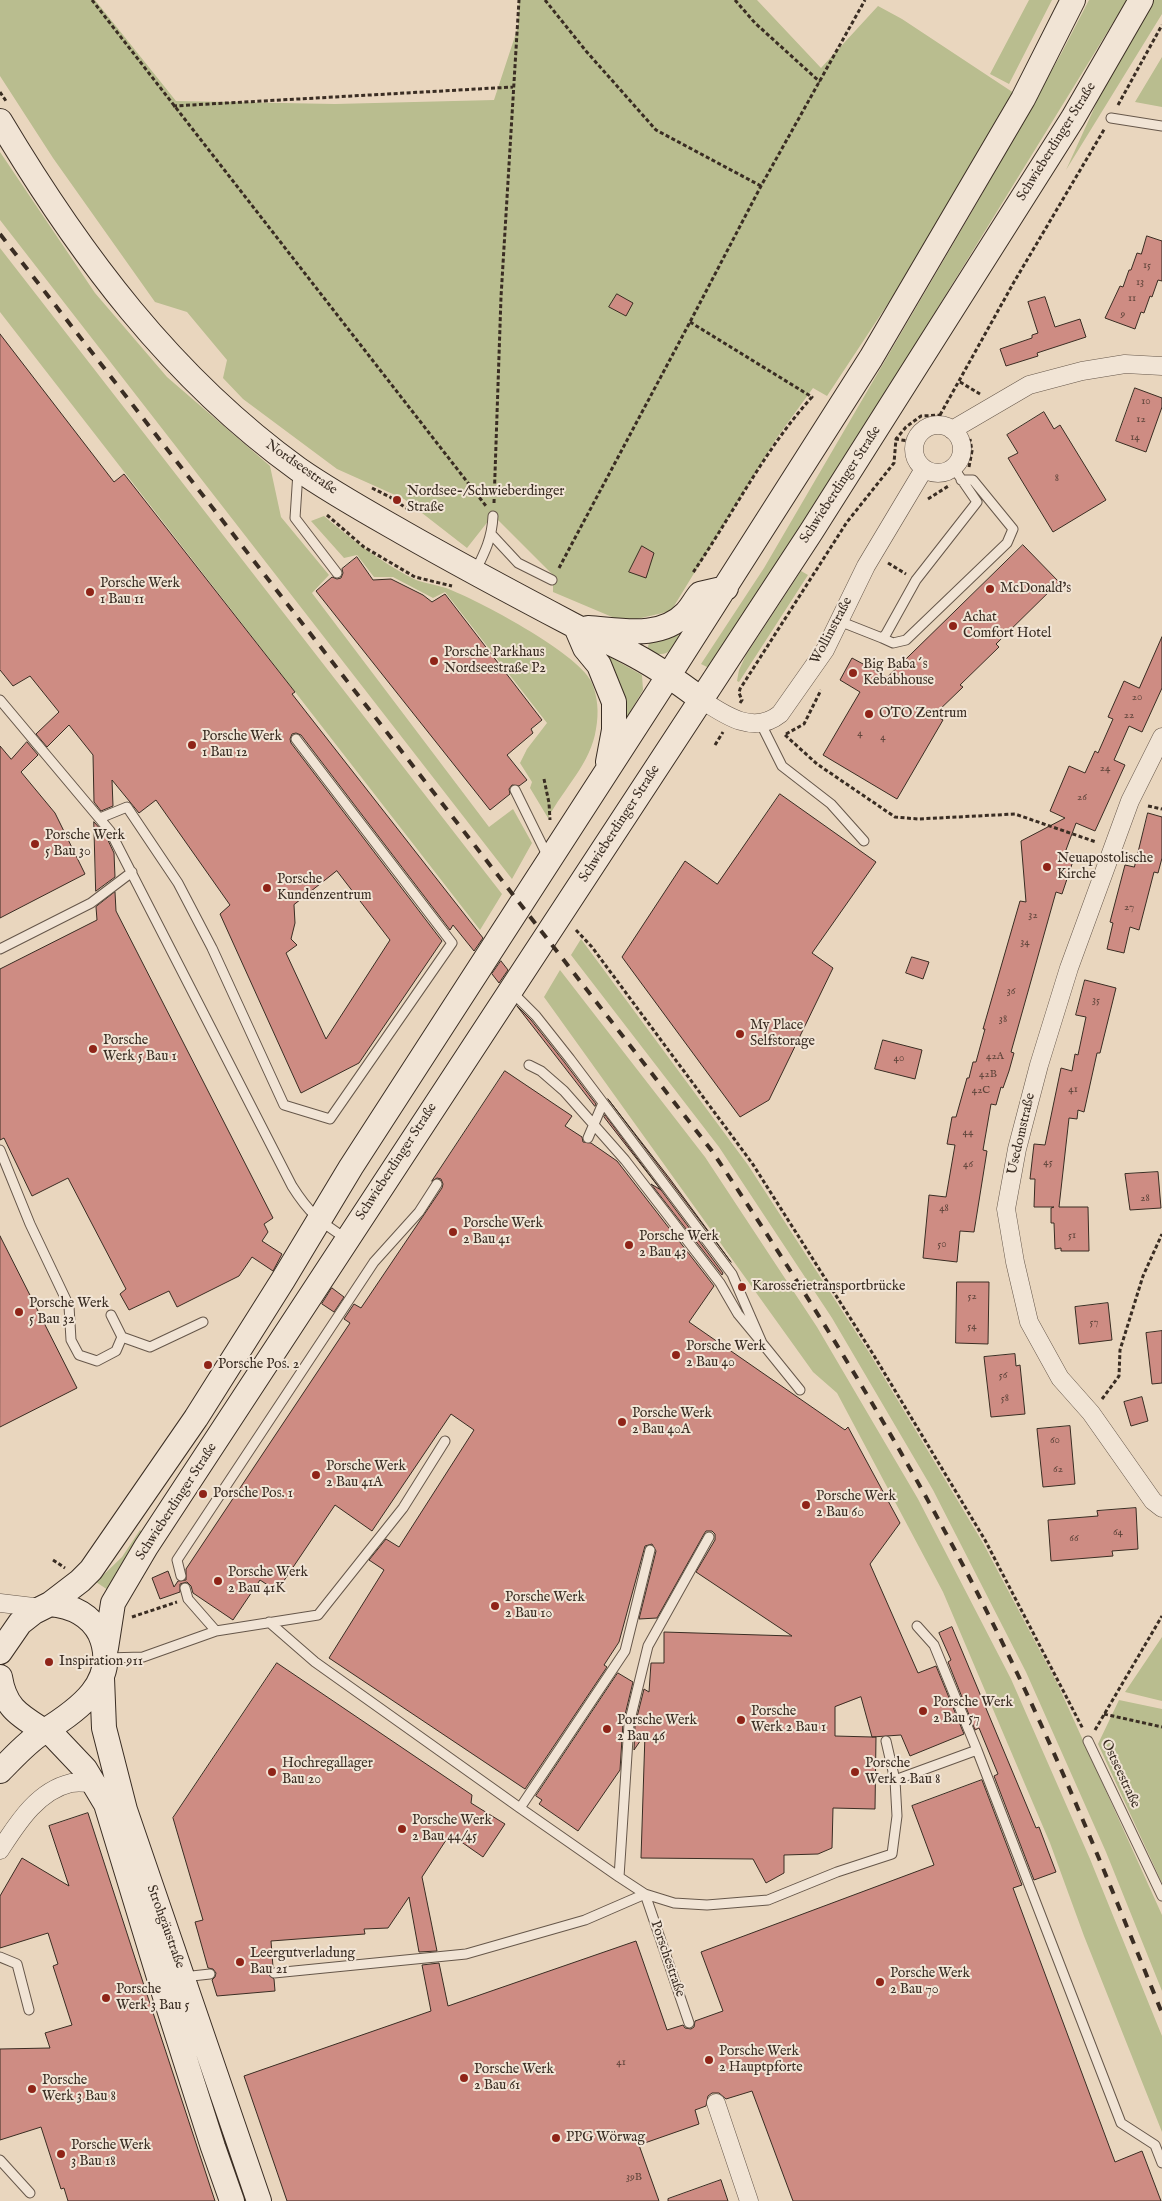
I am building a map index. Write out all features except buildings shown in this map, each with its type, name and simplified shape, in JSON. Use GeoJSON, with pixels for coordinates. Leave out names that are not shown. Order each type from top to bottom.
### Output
{"type":"FeatureCollection","features":[{"type":"Feature","properties":{"kind":"main road"},"geometry":{"type":"LineString","coordinates":[[0,1652],[20,1623],[80,1581],[91,1570],[196,1418],[351,1167],[726,588],[767,519],[871,358],[1023,99],[1073,0]]}},
{"type":"Feature","properties":{"kind":"main road","name":"Schwieberdinger Straße"},"geometry":{"type":"LineString","coordinates":[[105,1661],[113,1603],[146,1547],[811,532],[1068,126],[1141,0]]}},
{"type":"Feature","properties":{"kind":"main road","name":"Nordseestraße"},"geometry":{"type":"LineString","coordinates":[[5,115],[80,245],[119,297],[159,345],[214,400],[259,439],[298,480],[376,517],[576,627],[636,656],[669,675],[702,700]]}},
{"type":"Feature","properties":{"kind":"main road"},"geometry":{"type":"LineString","coordinates":[[606,773],[614,730],[614,702],[599,665],[584,648],[576,627],[638,631],[659,629],[672,624],[686,613],[700,594],[726,588]]}},
{"type":"Feature","properties":{"kind":"main road"},"geometry":{"type":"LineString","coordinates":[[0,1771],[24,1746],[88,1698],[105,1661],[96,1628],[88,1618],[65,1606],[46,1606]]}},
{"type":"Feature","properties":{"kind":"main road","name":"Strohgäustraße"},"geometry":{"type":"LineString","coordinates":[[105,1661],[103,1706],[107,1744],[172,1981],[213,2147],[232,2201]]}},
{"type":"Feature","properties":{"kind":"main road","name":"Strohgäustraße"},"geometry":{"type":"LineString","coordinates":[[0,1677],[2,1692],[13,1710],[46,1730],[85,1769],[106,1804],[172,1981],[259,2201]]}},
{"type":"Feature","properties":{"kind":"street"},"geometry":{"type":"LineString","coordinates":[[952,430],[1029,385],[1082,370],[1125,364],[1162,366]]}},
{"type":"Feature","properties":{"kind":"street"},"geometry":{"type":"LineString","coordinates":[[937,420],[943,426],[952,430],[958,436],[962,446],[957,474],[933,473],[924,469],[917,462],[914,452],[915,442],[922,431],[937,420]]}},
{"type":"Feature","properties":{"kind":"street","name":"Wollinstraße"},"geometry":{"type":"LineString","coordinates":[[761,724],[772,721],[780,714],[825,650],[866,566],[924,469]]}},
{"type":"Feature","properties":{"kind":"street"},"geometry":{"type":"LineString","coordinates":[[702,700],[743,723],[761,724]]}},
{"type":"Feature","properties":{"kind":"street","name":"Usedomstraße"},"geometry":{"type":"LineString","coordinates":[[1162,737],[1130,801],[1069,968],[1016,1149],[1006,1209],[1015,1262],[1029,1322],[1060,1378],[1091,1413],[1153,1501],[1162,1508]]}},
{"type":"Feature","properties":{"kind":"street"},"geometry":{"type":"LineString","coordinates":[[0,1603],[46,1606]]}},
{"type":"Feature","properties":{"kind":"street"},"geometry":{"type":"LineString","coordinates":[[0,1850],[23,1815],[47,1795],[70,1784],[95,1783]]}},
{"type":"Feature","properties":{"kind":"street"},"geometry":{"type":"LineString","coordinates":[[716,2103],[749,2201]]}},
{"type":"Feature","properties":{"kind":"lane"},"geometry":{"type":"LineString","coordinates":[[1111,118],[1162,126]]}},
{"type":"Feature","properties":{"kind":"lane"},"geometry":{"type":"LineString","coordinates":[[882,638],[916,580],[977,502],[957,474]]}},
{"type":"Feature","properties":{"kind":"lane"},"geometry":{"type":"LineString","coordinates":[[839,621],[893,643],[906,640],[1007,543],[1013,529],[973,480],[957,474]]}},
{"type":"Feature","properties":{"kind":"lane"},"geometry":{"type":"LineString","coordinates":[[298,480],[295,518],[337,573]]}},
{"type":"Feature","properties":{"kind":"lane"},"geometry":{"type":"LineString","coordinates":[[475,572],[486,552],[492,535],[493,516]]}},
{"type":"Feature","properties":{"kind":"lane"},"geometry":{"type":"LineString","coordinates":[[492,535],[518,563],[552,580]]}},
{"type":"Feature","properties":{"kind":"lane"},"geometry":{"type":"LineString","coordinates":[[0,700],[110,831],[292,1186],[307,1209],[319,1221],[347,1239]]}},
{"type":"Feature","properties":{"kind":"lane"},"geometry":{"type":"LineString","coordinates":[[761,724],[782,766],[831,804],[864,841]]}},
{"type":"Feature","properties":{"kind":"lane"},"geometry":{"type":"LineString","coordinates":[[100,818],[127,807],[178,883],[212,948],[284,1105],[330,1119],[452,943],[296,739]]}},
{"type":"Feature","properties":{"kind":"lane"},"geometry":{"type":"LineString","coordinates":[[515,790],[549,860]]}},
{"type":"Feature","properties":{"kind":"lane"},"geometry":{"type":"LineString","coordinates":[[0,949],[91,903],[132,872]]}},
{"type":"Feature","properties":{"kind":"lane"},"geometry":{"type":"LineString","coordinates":[[510,991],[536,1016],[732,1274],[762,1343]]}},
{"type":"Feature","properties":{"kind":"lane"},"geometry":{"type":"LineString","coordinates":[[529,1065],[541,1071],[564,1090],[625,1160],[720,1283],[738,1314],[800,1390]]}},
{"type":"Feature","properties":{"kind":"lane"},"geometry":{"type":"LineString","coordinates":[[588,1138],[603,1103]]}},
{"type":"Feature","properties":{"kind":"lane"},"geometry":{"type":"LineString","coordinates":[[0,1150],[30,1224],[70,1306],[71,1340],[79,1355],[97,1362],[116,1351],[122,1337]]}},
{"type":"Feature","properties":{"kind":"lane"},"geometry":{"type":"LineString","coordinates":[[181,1576],[177,1560],[374,1262],[419,1212],[437,1184]]}},
{"type":"Feature","properties":{"kind":"lane"},"geometry":{"type":"LineString","coordinates":[[111,1315],[122,1337],[150,1347],[203,1322]]}},
{"type":"Feature","properties":{"kind":"lane"},"geometry":{"type":"LineString","coordinates":[[105,1661],[143,1657],[216,1631],[318,1615],[402,1508],[445,1440]]}},
{"type":"Feature","properties":{"kind":"lane"},"geometry":{"type":"LineString","coordinates":[[619,1877],[629,1724],[648,1646],[709,1537]]}},
{"type":"Feature","properties":{"kind":"lane"},"geometry":{"type":"LineString","coordinates":[[520,1808],[625,1650],[650,1550]]}},
{"type":"Feature","properties":{"kind":"lane"},"geometry":{"type":"LineString","coordinates":[[186,1588],[188,1599],[216,1631]]}},
{"type":"Feature","properties":{"kind":"lane"},"geometry":{"type":"LineString","coordinates":[[269,1622],[316,1662],[619,1877],[645,1894],[674,1903],[707,1905],[768,1900],[837,1872],[892,1854],[896,1816],[895,1780],[886,1740]]}},
{"type":"Feature","properties":{"kind":"lane"},"geometry":{"type":"LineString","coordinates":[[917,1626],[934,1645],[977,1750],[1121,2123],[1155,2145],[1162,2163]]}},
{"type":"Feature","properties":{"kind":"lane","name":"Ostseestraße"},"geometry":{"type":"LineString","coordinates":[[1088,1741],[1162,1896]]}},
{"type":"Feature","properties":{"kind":"lane"},"geometry":{"type":"LineString","coordinates":[[895,1780],[977,1750]]}},
{"type":"Feature","properties":{"kind":"lane"},"geometry":{"type":"LineString","coordinates":[[274,1973],[466,1954],[585,1920],[645,1894]]}},
{"type":"Feature","properties":{"kind":"lane","name":"Porschestraße"},"geometry":{"type":"LineString","coordinates":[[645,1894],[689,2023]]}},
{"type":"Feature","properties":{"kind":"lane"},"geometry":{"type":"LineString","coordinates":[[0,1957],[17,1964],[29,2010]]}},
{"type":"Feature","properties":{"kind":"lane"},"geometry":{"type":"LineString","coordinates":[[172,1981],[210,1974]]}},
{"type":"Feature","properties":{"kind":"lane"},"geometry":{"type":"LineString","coordinates":[[0,2160],[30,2193]]}},
{"type":"Feature","properties":{"kind":"path"},"geometry":{"type":"LineString","coordinates":[[92,0],[493,516]]}},
{"type":"Feature","properties":{"kind":"path"},"geometry":{"type":"LineString","coordinates":[[493,516],[501,297],[519,0]]}},
{"type":"Feature","properties":{"kind":"path"},"geometry":{"type":"LineString","coordinates":[[545,0],[586,51],[656,130],[761,186]]}},
{"type":"Feature","properties":{"kind":"path"},"geometry":{"type":"LineString","coordinates":[[735,0],[755,23],[820,82]]}},
{"type":"Feature","properties":{"kind":"path"},"geometry":{"type":"LineString","coordinates":[[552,580],[761,186],[865,0]]}},
{"type":"Feature","properties":{"kind":"path"},"geometry":{"type":"LineString","coordinates":[[740,689],[847,522],[894,463],[896,439],[921,416],[937,420],[1014,282],[1111,118],[1162,25]]}},
{"type":"Feature","properties":{"kind":"path"},"geometry":{"type":"LineString","coordinates":[[173,106],[514,87]]}},
{"type":"Feature","properties":{"kind":"path"},"geometry":{"type":"LineString","coordinates":[[0,92],[5,115]]}},
{"type":"Feature","properties":{"kind":"path"},"geometry":{"type":"LineString","coordinates":[[688,581],[777,443],[797,414],[812,397],[690,322]]}},
{"type":"Feature","properties":{"kind":"path"},"geometry":{"type":"LineString","coordinates":[[896,439],[915,442]]}},
{"type":"Feature","properties":{"kind":"path"},"geometry":{"type":"LineString","coordinates":[[298,480],[364,547],[415,577],[458,588]]}},
{"type":"Feature","properties":{"kind":"path"},"geometry":{"type":"LineString","coordinates":[[366,485],[414,512]]}},
{"type":"Feature","properties":{"kind":"path"},"geometry":{"type":"LineString","coordinates":[[785,735],[817,764],[894,817],[918,820],[1015,814],[1092,841]]}},
{"type":"Feature","properties":{"kind":"path"},"geometry":{"type":"LineString","coordinates":[[544,778],[550,803],[550,828]]}},
{"type":"Feature","properties":{"kind":"path"},"geometry":{"type":"LineString","coordinates":[[572,925],[592,947],[752,1162],[873,1354],[985,1540],[1061,1685],[1088,1741]]}},
{"type":"Feature","properties":{"kind":"path"},"geometry":{"type":"LineString","coordinates":[[1091,1413],[1119,1376],[1120,1350],[1143,1276],[1162,1234]]}},
{"type":"Feature","properties":{"kind":"path"},"geometry":{"type":"LineString","coordinates":[[131,1617],[170,1604]]}},
{"type":"Feature","properties":{"kind":"path","name":"Ostseestraße"},"geometry":{"type":"LineString","coordinates":[[1088,1741],[1162,1616]]}},
{"type":"Feature","properties":{"kind":"path"},"geometry":{"type":"LineString","coordinates":[[1104,1714],[1162,1728]]}},
{"type":"Feature","properties":{"kind":"green space"},"geometry":{"type":"Polygon","coordinates":[[[0,0],[95,0],[176,101],[335,104],[494,100],[518,27],[519,0],[757,0],[821,68],[878,6],[902,19],[1023,99],[827,396],[813,388],[776,439],[671,611],[624,622],[553,592],[553,575],[493,515],[467,548],[404,499],[337,469],[243,399],[223,378],[227,360],[187,312],[155,302],[53,158],[0,76],[0,0]]]}},
{"type":"Feature","properties":{"kind":"green space"},"geometry":{"type":"Polygon","coordinates":[[[1029,0],[1052,0],[1009,84],[990,74],[1029,0]]]}},
{"type":"Feature","properties":{"kind":"green space"},"geometry":{"type":"Polygon","coordinates":[[[1089,0],[1127,0],[870,418],[709,668],[701,664],[764,568],[977,203],[1061,54],[1089,0]]]}},
{"type":"Feature","properties":{"kind":"green space"},"geometry":{"type":"Polygon","coordinates":[[[1153,0],[1162,0],[1162,14],[1066,170],[1102,91],[1153,0]]]}},
{"type":"Feature","properties":{"kind":"green space"},"geometry":{"type":"Polygon","coordinates":[[[1162,57],[1162,107],[1135,102],[1162,57]]]}},
{"type":"Feature","properties":{"kind":"green space"},"geometry":{"type":"Polygon","coordinates":[[[0,152],[95,293],[167,377],[270,466],[281,517],[329,575],[312,593],[489,827],[513,809],[532,843],[512,879],[0,220],[0,152]]]}},
{"type":"Feature","properties":{"kind":"green space"},"geometry":{"type":"Polygon","coordinates":[[[0,248],[502,894],[480,930],[0,312],[0,248]]]}},
{"type":"Feature","properties":{"kind":"green space"},"geometry":{"type":"Polygon","coordinates":[[[324,516],[387,564],[418,581],[461,594],[525,628],[567,656],[582,669],[591,681],[598,711],[593,741],[583,764],[548,818],[530,788],[532,782],[520,763],[527,749],[547,723],[445,592],[433,598],[393,577],[374,577],[357,555],[344,558],[311,521],[324,516]]]}},
{"type":"Feature","properties":{"kind":"green space"},"geometry":{"type":"Polygon","coordinates":[[[801,571],[808,575],[739,682],[737,681],[739,670],[746,655],[801,571]]]}},
{"type":"Feature","properties":{"kind":"green space"},"geometry":{"type":"Polygon","coordinates":[[[676,633],[680,637],[667,653],[659,654],[647,651],[649,643],[663,640],[676,633]]]}},
{"type":"Feature","properties":{"kind":"green space"},"geometry":{"type":"Polygon","coordinates":[[[603,653],[642,675],[643,690],[626,719],[622,717],[603,653]]]}},
{"type":"Feature","properties":{"kind":"green space"},"geometry":{"type":"Polygon","coordinates":[[[581,939],[748,1165],[870,1354],[983,1543],[1058,1685],[1162,1915],[1162,1991],[1106,1852],[1026,1672],[933,1490],[832,1318],[719,1147],[571,955],[581,939]]]}},
{"type":"Feature","properties":{"kind":"green space"},"geometry":{"type":"Polygon","coordinates":[[[560,970],[705,1157],[817,1327],[918,1499],[1011,1679],[1090,1859],[1162,2036],[1162,2132],[1084,1936],[1050,1843],[943,1592],[837,1393],[813,1372],[544,997],[560,970]]]}},
{"type":"Feature","properties":{"kind":"green space"},"geometry":{"type":"Polygon","coordinates":[[[140,1530],[144,1533],[111,1592],[96,1582],[122,1557],[140,1530]]]}},
{"type":"Feature","properties":{"kind":"green space"},"geometry":{"type":"Polygon","coordinates":[[[1162,1637],[1162,1701],[1125,1692],[1162,1637]]]}},
{"type":"Feature","properties":{"kind":"green space"},"geometry":{"type":"Polygon","coordinates":[[[1119,1700],[1162,1709],[1162,1883],[1098,1744],[1119,1700]]]}},
{"type":"Feature","properties":{"kind":"railway"},"geometry":{"type":"LineString","coordinates":[[0,234],[712,1151],[754,1215],[875,1408],[913,1473],[985,1607],[1018,1675],[1093,1843],[1162,2013]]}},
{"type":"Feature","properties":{"kind":"place","name":"Nordsee-/Schwieberdinger Straße"},"geometry":{"type":"Point","coordinates":[397,500]}},
{"type":"Feature","properties":{"kind":"place","name":"McDonald's"},"geometry":{"type":"Point","coordinates":[990,589]}},
{"type":"Feature","properties":{"kind":"place","name":"Porsche Werk 1 Bau 11"},"geometry":{"type":"Point","coordinates":[90,592]}},
{"type":"Feature","properties":{"kind":"place","name":"Achat Comfort Hotel"},"geometry":{"type":"Point","coordinates":[953,626]}},
{"type":"Feature","properties":{"kind":"place","name":"Porsche Parkhaus Nordseestraße P2"},"geometry":{"type":"Point","coordinates":[434,661]}},
{"type":"Feature","properties":{"kind":"place","name":"Big Baba´s Kebabhouse"},"geometry":{"type":"Point","coordinates":[853,673]}},
{"type":"Feature","properties":{"kind":"place","name":"OTO Zentrum"},"geometry":{"type":"Point","coordinates":[869,714]}},
{"type":"Feature","properties":{"kind":"place","name":"Porsche Werk 1 Bau 12"},"geometry":{"type":"Point","coordinates":[192,745]}},
{"type":"Feature","properties":{"kind":"place","name":"Porsche Werk 5 Bau 30"},"geometry":{"type":"Point","coordinates":[35,844]}},
{"type":"Feature","properties":{"kind":"place","name":"Neuapostolische Kirche"},"geometry":{"type":"Point","coordinates":[1047,867]}},
{"type":"Feature","properties":{"kind":"place","name":"Porsche Kundenzentrum"},"geometry":{"type":"Point","coordinates":[267,888]}},
{"type":"Feature","properties":{"kind":"place","name":"My Place Selfstorage"},"geometry":{"type":"Point","coordinates":[740,1034]}},
{"type":"Feature","properties":{"kind":"place","name":"Porsche Werk 5 Bau 1"},"geometry":{"type":"Point","coordinates":[93,1049]}},
{"type":"Feature","properties":{"kind":"place","name":"Porsche Werk 2 Bau 41"},"geometry":{"type":"Point","coordinates":[453,1232]}},
{"type":"Feature","properties":{"kind":"place","name":"Porsche Werk 2 Bau 43"},"geometry":{"type":"Point","coordinates":[629,1245]}},
{"type":"Feature","properties":{"kind":"place","name":"Karosserietransportbrücke"},"geometry":{"type":"Point","coordinates":[742,1287]}},
{"type":"Feature","properties":{"kind":"place","name":"Porsche Werk 5 Bau 32"},"geometry":{"type":"Point","coordinates":[19,1312]}},
{"type":"Feature","properties":{"kind":"place","name":"Porsche Werk 2 Bau 40"},"geometry":{"type":"Point","coordinates":[676,1355]}},
{"type":"Feature","properties":{"kind":"place","name":"Porsche Pos. 2"},"geometry":{"type":"Point","coordinates":[208,1365]}},
{"type":"Feature","properties":{"kind":"place","name":"Porsche Werk 2 Bau 40A"},"geometry":{"type":"Point","coordinates":[622,1422]}},
{"type":"Feature","properties":{"kind":"place","name":"Porsche Werk 2 Bau 41A"},"geometry":{"type":"Point","coordinates":[316,1475]}},
{"type":"Feature","properties":{"kind":"place","name":"Porsche Pos. 1"},"geometry":{"type":"Point","coordinates":[203,1494]}},
{"type":"Feature","properties":{"kind":"place","name":"Porsche Werk 2 Bau 60"},"geometry":{"type":"Point","coordinates":[806,1505]}},
{"type":"Feature","properties":{"kind":"place","name":"Porsche Werk 2 Bau 41K"},"geometry":{"type":"Point","coordinates":[218,1581]}},
{"type":"Feature","properties":{"kind":"place","name":"Porsche Werk 2 Bau 10"},"geometry":{"type":"Point","coordinates":[495,1606]}},
{"type":"Feature","properties":{"kind":"place","name":"Inspiration 911"},"geometry":{"type":"Point","coordinates":[49,1662]}},
{"type":"Feature","properties":{"kind":"place","name":"Porsche Werk 2 Bau 57"},"geometry":{"type":"Point","coordinates":[923,1711]}},
{"type":"Feature","properties":{"kind":"place","name":"Porsche Werk 2 Bau 1"},"geometry":{"type":"Point","coordinates":[741,1720]}},
{"type":"Feature","properties":{"kind":"place","name":"Porsche Werk 2 Bau 46"},"geometry":{"type":"Point","coordinates":[607,1729]}},
{"type":"Feature","properties":{"kind":"place","name":"Hochregallager Bau 20"},"geometry":{"type":"Point","coordinates":[272,1772]}},
{"type":"Feature","properties":{"kind":"place","name":"Porsche Werk 2 Bau 8"},"geometry":{"type":"Point","coordinates":[855,1772]}},
{"type":"Feature","properties":{"kind":"place","name":"Porsche Werk 2 Bau 44/45"},"geometry":{"type":"Point","coordinates":[402,1829]}},
{"type":"Feature","properties":{"kind":"place","name":"Leergutverladung Bau 21"},"geometry":{"type":"Point","coordinates":[240,1962]}},
{"type":"Feature","properties":{"kind":"place","name":"Porsche Werk 2 Bau 70"},"geometry":{"type":"Point","coordinates":[880,1982]}},
{"type":"Feature","properties":{"kind":"place","name":"Porsche Werk 3 Bau 5"},"geometry":{"type":"Point","coordinates":[106,1998]}},
{"type":"Feature","properties":{"kind":"place","name":"Porsche Werk 2 Hauptpforte"},"geometry":{"type":"Point","coordinates":[709,2060]}},
{"type":"Feature","properties":{"kind":"place","name":"Porsche Werk 2 Bau 61"},"geometry":{"type":"Point","coordinates":[464,2078]}},
{"type":"Feature","properties":{"kind":"place","name":"Porsche Werk 3 Bau 8"},"geometry":{"type":"Point","coordinates":[32,2089]}},
{"type":"Feature","properties":{"kind":"place","name":"PPG Wörwag"},"geometry":{"type":"Point","coordinates":[556,2138]}},
{"type":"Feature","properties":{"kind":"place","name":"Porsche Werk 3 Bau 18"},"geometry":{"type":"Point","coordinates":[61,2154]}}]}
